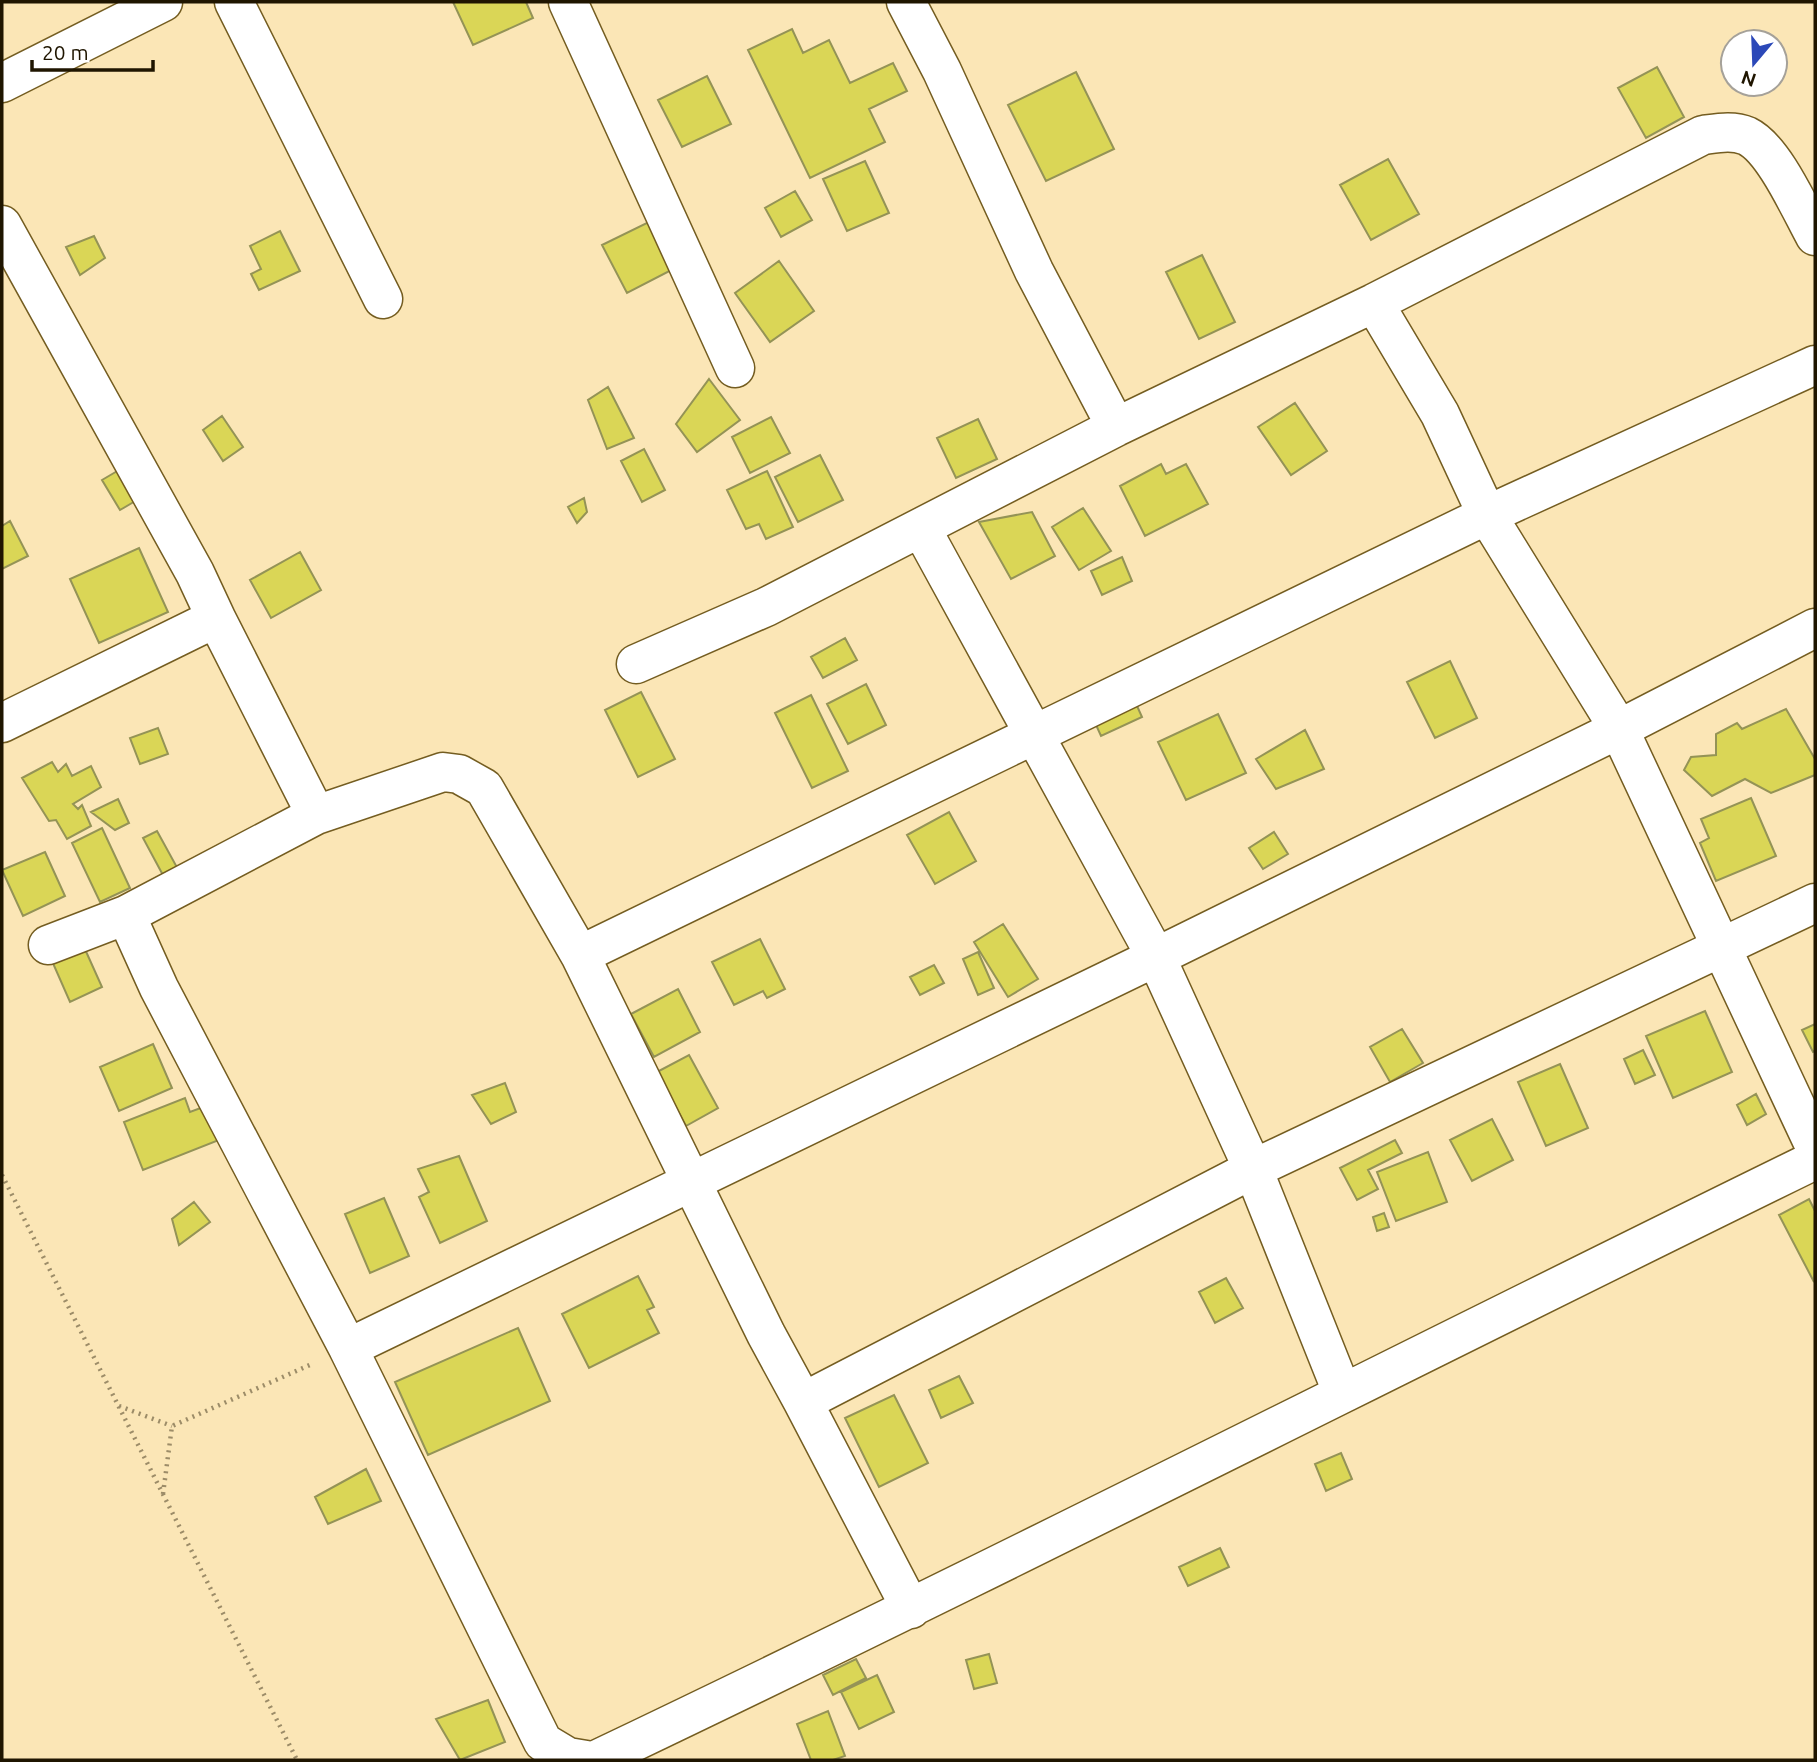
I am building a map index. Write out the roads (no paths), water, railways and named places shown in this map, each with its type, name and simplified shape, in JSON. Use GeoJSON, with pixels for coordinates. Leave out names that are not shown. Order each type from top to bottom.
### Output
{"type":"FeatureCollection","features":[{"type":"Feature","properties":{"kind":"street"},"geometry":{"type":"LineString","coordinates":[[234,2],[383,299]]}},
{"type":"Feature","properties":{"kind":"street"},"geometry":{"type":"LineString","coordinates":[[568,2],[735,368]]}},
{"type":"Feature","properties":{"kind":"street"},"geometry":{"type":"LineString","coordinates":[[906,2],[942,71],[1034,271],[1116,427]]}},
{"type":"Feature","properties":{"kind":"street"},"geometry":{"type":"LineString","coordinates":[[2,83],[159,3]]}},
{"type":"Feature","properties":{"kind":"street"},"geometry":{"type":"LineString","coordinates":[[636,664],[766,607],[1116,427],[1374,303],[1703,135],[1725,132],[1747,136],[1764,149],[1815,236]]}},
{"type":"Feature","properties":{"kind":"street"},"geometry":{"type":"LineString","coordinates":[[2,225],[195,573],[316,815]]}},
{"type":"Feature","properties":{"kind":"street"},"geometry":{"type":"LineString","coordinates":[[1374,303],[1440,414],[1487,514],[1619,729],[1815,1147]]}},
{"type":"Feature","properties":{"kind":"street"},"geometry":{"type":"LineString","coordinates":[[580,955],[1487,514],[1815,365]]}},
{"type":"Feature","properties":{"kind":"street"},"geometry":{"type":"LineString","coordinates":[[921,528],[1156,957],[1253,1169],[1342,1392]]}},
{"type":"Feature","properties":{"kind":"street"},"geometry":{"type":"LineString","coordinates":[[2,723],[216,618]]}},
{"type":"Feature","properties":{"kind":"street"},"geometry":{"type":"LineString","coordinates":[[348,1348],[1156,957],[1619,729],[1815,628]]}},
{"type":"Feature","properties":{"kind":"street"},"geometry":{"type":"LineString","coordinates":[[48,945],[126,915],[316,815],[443,772],[472,779],[484,788],[580,955],[803,1402],[911,1609]]}},
{"type":"Feature","properties":{"kind":"street"},"geometry":{"type":"LineString","coordinates":[[803,1402],[1253,1169],[1721,950],[1815,903]]}},
{"type":"Feature","properties":{"kind":"street"},"geometry":{"type":"LineString","coordinates":[[126,915],[159,988],[348,1348],[544,1742],[568,1757],[586,1760]]}},
{"type":"Feature","properties":{"kind":"street"},"geometry":{"type":"LineString","coordinates":[[596,1760],[911,1609],[1342,1392],[1815,1160]]}}]}
